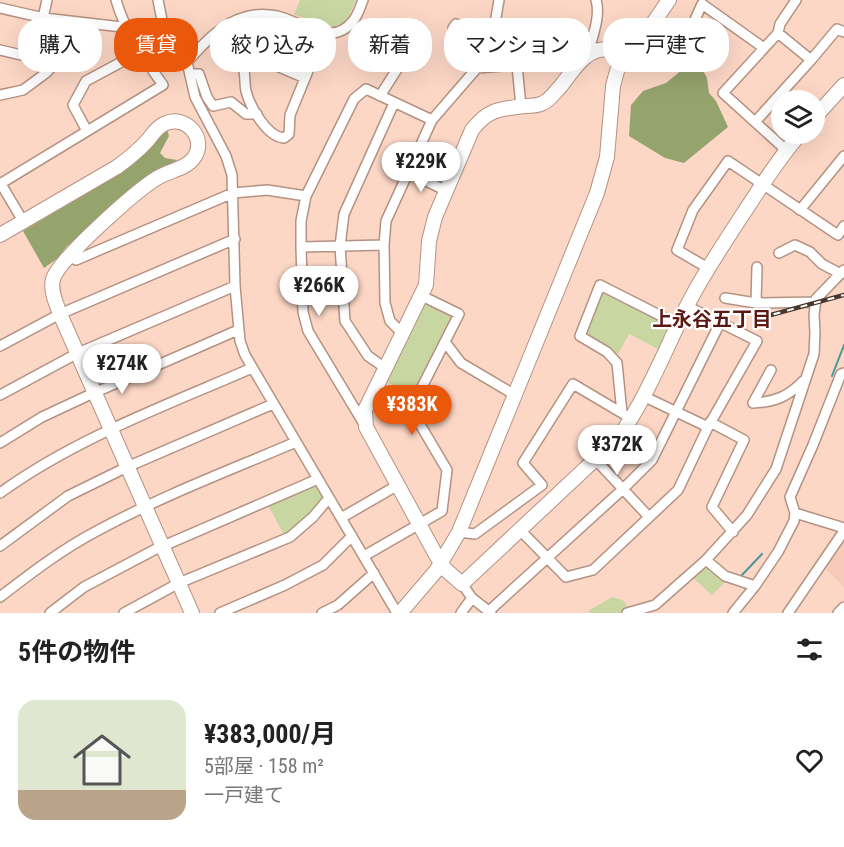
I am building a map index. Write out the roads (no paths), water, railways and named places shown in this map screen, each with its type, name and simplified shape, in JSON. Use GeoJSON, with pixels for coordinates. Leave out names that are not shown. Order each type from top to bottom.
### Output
{"type":"FeatureCollection","features":[{"type":"Feature","properties":{"kind":"street"},"geometry":{"type":"LineString","coordinates":[[0,8],[44,18],[47,0]]}},
{"type":"Feature","properties":{"kind":"street"},"geometry":{"type":"LineString","coordinates":[[116,0],[122,18]]}},
{"type":"Feature","properties":{"kind":"street"},"geometry":{"type":"LineString","coordinates":[[158,0],[162,18]]}},
{"type":"Feature","properties":{"kind":"street"},"geometry":{"type":"LineString","coordinates":[[336,32],[345,29],[355,20],[363,0]]}},
{"type":"Feature","properties":{"kind":"street"},"geometry":{"type":"LineString","coordinates":[[496,18],[499,0]]}},
{"type":"Feature","properties":{"kind":"street"},"geometry":{"type":"LineString","coordinates":[[591,41],[596,0]]}},
{"type":"Feature","properties":{"kind":"street"},"geometry":{"type":"LineString","coordinates":[[657,18],[669,0]]}},
{"type":"Feature","properties":{"kind":"street"},"geometry":{"type":"LineString","coordinates":[[786,150],[723,93],[778,33],[780,24],[796,0]]}},
{"type":"Feature","properties":{"kind":"street"},"geometry":{"type":"LineString","coordinates":[[696,18],[702,4],[722,18]]}},
{"type":"Feature","properties":{"kind":"street"},"geometry":{"type":"LineString","coordinates":[[198,50],[233,22],[257,15],[284,18]]}},
{"type":"Feature","properties":{"kind":"street"},"geometry":{"type":"LineString","coordinates":[[729,23],[764,48]]}},
{"type":"Feature","properties":{"kind":"street"},"geometry":{"type":"LineString","coordinates":[[755,122],[837,29],[844,32]]}},
{"type":"Feature","properties":{"kind":"street"},"geometry":{"type":"LineString","coordinates":[[778,33],[812,60]]}},
{"type":"Feature","properties":{"kind":"street"},"geometry":{"type":"LineString","coordinates":[[0,50],[18,54]]}},
{"type":"Feature","properties":{"kind":"street"},"geometry":{"type":"LineString","coordinates":[[402,333],[390,321],[385,303],[386,221],[432,120],[477,68],[516,65],[521,107]]}},
{"type":"Feature","properties":{"kind":"street"},"geometry":{"type":"LineString","coordinates":[[87,131],[74,105],[86,81],[114,66]]}},
{"type":"Feature","properties":{"kind":"street"},"geometry":{"type":"LineString","coordinates":[[23,221],[0,184],[162,85],[153,72]]}},
{"type":"Feature","properties":{"kind":"street"},"geometry":{"type":"LineString","coordinates":[[257,114],[246,114],[231,102],[213,106],[207,97],[200,74],[196,72],[190,74],[195,97],[226,156],[232,175],[235,286],[238,330],[242,348],[273,404],[399,613],[441,563],[459,532],[515,395],[603,175],[607,157],[613,86],[617,72]]}},
{"type":"Feature","properties":{"kind":"street"},"geometry":{"type":"LineString","coordinates":[[245,72],[246,92],[262,124],[279,138],[284,138],[288,134],[290,115],[307,72]]}},
{"type":"Feature","properties":{"kind":"street"},"geometry":{"type":"LineString","coordinates":[[291,72],[305,78]]}},
{"type":"Feature","properties":{"kind":"street"},"geometry":{"type":"LineString","coordinates":[[380,96],[395,72]]}},
{"type":"Feature","properties":{"kind":"street"},"geometry":{"type":"LineString","coordinates":[[366,427],[365,410],[426,285],[429,241],[435,217],[472,130],[481,119],[494,110],[540,105],[550,99],[571,72]]}},
{"type":"Feature","properties":{"kind":"street"},"geometry":{"type":"LineString","coordinates":[[0,95],[22,90],[46,73]]}},
{"type":"Feature","properties":{"kind":"street"},"geometry":{"type":"LineString","coordinates":[[825,106],[844,85]]}},
{"type":"Feature","properties":{"kind":"street"},"geometry":{"type":"LineString","coordinates":[[432,120],[366,89],[354,99],[306,196],[301,221],[303,312],[308,331],[366,427],[441,563],[472,598],[490,612],[652,460],[720,322]]}},
{"type":"Feature","properties":{"kind":"street"},"geometry":{"type":"LineString","coordinates":[[384,367],[368,357],[345,321],[340,246],[344,214],[394,104]]}},
{"type":"Feature","properties":{"kind":"street"},"geometry":{"type":"LineString","coordinates":[[0,235],[117,167],[133,155],[164,123],[184,122],[193,129],[198,139],[198,148],[194,158],[142,188],[68,256],[53,278],[52,288],[60,314],[192,613]]}},
{"type":"Feature","properties":{"kind":"street"},"geometry":{"type":"LineString","coordinates":[[462,584],[619,437],[627,416],[643,396],[708,268],[791,144]]}},
{"type":"Feature","properties":{"kind":"street"},"geometry":{"type":"LineString","coordinates":[[800,210],[844,156]]}},
{"type":"Feature","properties":{"kind":"street"},"geometry":{"type":"LineString","coordinates":[[708,268],[677,250],[693,210],[728,161],[838,235],[844,226]]}},
{"type":"Feature","properties":{"kind":"street"},"geometry":{"type":"LineString","coordinates":[[407,172],[445,190]]}},
{"type":"Feature","properties":{"kind":"street"},"geometry":{"type":"LineString","coordinates":[[68,256],[76,260],[233,193],[267,190],[306,196]]}},
{"type":"Feature","properties":{"kind":"street"},"geometry":{"type":"LineString","coordinates":[[0,346],[60,314],[235,239]]}},
{"type":"Feature","properties":{"kind":"street"},"geometry":{"type":"LineString","coordinates":[[301,248],[384,245]]}},
{"type":"Feature","properties":{"kind":"street"},"geometry":{"type":"LineString","coordinates":[[627,613],[655,604],[706,560],[747,515],[776,469],[813,354],[815,333],[813,315],[816,302],[842,272],[822,264],[810,252],[795,245],[779,253]]}},
{"type":"Feature","properties":{"kind":"street"},"geometry":{"type":"LineString","coordinates":[[756,303],[757,267]]}},
{"type":"Feature","properties":{"kind":"street"},"geometry":{"type":"LineString","coordinates":[[627,416],[617,363],[607,352],[580,336],[600,285],[679,324]]}},
{"type":"Feature","properties":{"kind":"street"},"geometry":{"type":"LineString","coordinates":[[0,395],[78,352],[235,286]]}},
{"type":"Feature","properties":{"kind":"street"},"geometry":{"type":"LineString","coordinates":[[364,556],[442,511],[447,470],[418,421],[416,406],[420,391],[459,314],[420,295]]}},
{"type":"Feature","properties":{"kind":"street"},"geometry":{"type":"LineString","coordinates":[[725,298],[756,303],[816,302]]}},
{"type":"Feature","properties":{"kind":"street"},"geometry":{"type":"LineString","coordinates":[[520,530],[566,576],[593,570],[678,490],[709,425],[757,341],[687,306]]}},
{"type":"Feature","properties":{"kind":"street"},"geometry":{"type":"LineString","coordinates":[[0,443],[42,417],[238,330]]}},
{"type":"Feature","properties":{"kind":"street"},"geometry":{"type":"LineString","coordinates":[[445,342],[461,363],[515,395]]}},
{"type":"Feature","properties":{"kind":"street"},"geometry":{"type":"LineString","coordinates":[[0,493],[50,461],[112,429],[252,368]]}},
{"type":"Feature","properties":{"kind":"street"},"geometry":{"type":"LineString","coordinates":[[771,370],[753,403],[772,402],[785,397],[806,378]]}},
{"type":"Feature","properties":{"kind":"street"},"geometry":{"type":"LineString","coordinates":[[733,613],[778,552],[794,521],[795,513],[790,497],[841,374],[844,373]]}},
{"type":"Feature","properties":{"kind":"street"},"geometry":{"type":"LineString","coordinates":[[554,497],[523,463],[573,384],[627,416]]}},
{"type":"Feature","properties":{"kind":"street"},"geometry":{"type":"LineString","coordinates":[[643,396],[744,440],[712,507],[733,532]]}},
{"type":"Feature","properties":{"kind":"street"},"geometry":{"type":"LineString","coordinates":[[0,546],[68,496],[127,467],[273,404]]}},
{"type":"Feature","properties":{"kind":"street"},"geometry":{"type":"LineString","coordinates":[[0,597],[92,533],[145,506],[296,442]]}},
{"type":"Feature","properties":{"kind":"street"},"geometry":{"type":"LineString","coordinates":[[595,459],[649,517]]}},
{"type":"Feature","properties":{"kind":"street"},"geometry":{"type":"LineString","coordinates":[[50,613],[84,587],[162,546],[318,479]]}},
{"type":"Feature","properties":{"kind":"street"},"geometry":{"type":"LineString","coordinates":[[341,518],[398,485]]}},
{"type":"Feature","properties":{"kind":"street"},"geometry":{"type":"LineString","coordinates":[[459,532],[475,534],[542,485]]}},
{"type":"Feature","properties":{"kind":"street"},"geometry":{"type":"LineString","coordinates":[[124,613],[179,583],[290,537],[313,517],[329,498]]}},
{"type":"Feature","properties":{"kind":"street"},"geometry":{"type":"LineString","coordinates":[[788,613],[844,530],[795,513]]}},
{"type":"Feature","properties":{"kind":"street"},"geometry":{"type":"LineString","coordinates":[[220,613],[285,585],[323,565],[352,536]]}},
{"type":"Feature","properties":{"kind":"street"},"geometry":{"type":"LineString","coordinates":[[706,560],[725,576],[755,586]]}},
{"type":"Feature","properties":{"kind":"street"},"geometry":{"type":"LineString","coordinates":[[322,613],[338,605],[374,573]]}},
{"type":"Feature","properties":{"kind":"street"},"geometry":{"type":"LineString","coordinates":[[462,613],[472,598]]}},
{"type":"Feature","properties":{"kind":"street"},"geometry":{"type":"LineString","coordinates":[[838,613],[844,607]]}},
{"type":"Feature","properties":{"kind":"waterway"},"geometry":{"type":"LineString","coordinates":[[832,376],[844,345]]}},
{"type":"Feature","properties":{"kind":"waterway"},"geometry":{"type":"LineString","coordinates":[[741,576],[762,554]]}},
{"type":"Feature","properties":{"kind":"railway"},"geometry":{"type":"LineString","coordinates":[[760,318],[844,295]]}},
{"type":"Feature","properties":{"kind":"district","name":"上永谷五丁目"},"geometry":{"type":"Point","coordinates":[712,319]}}]}
